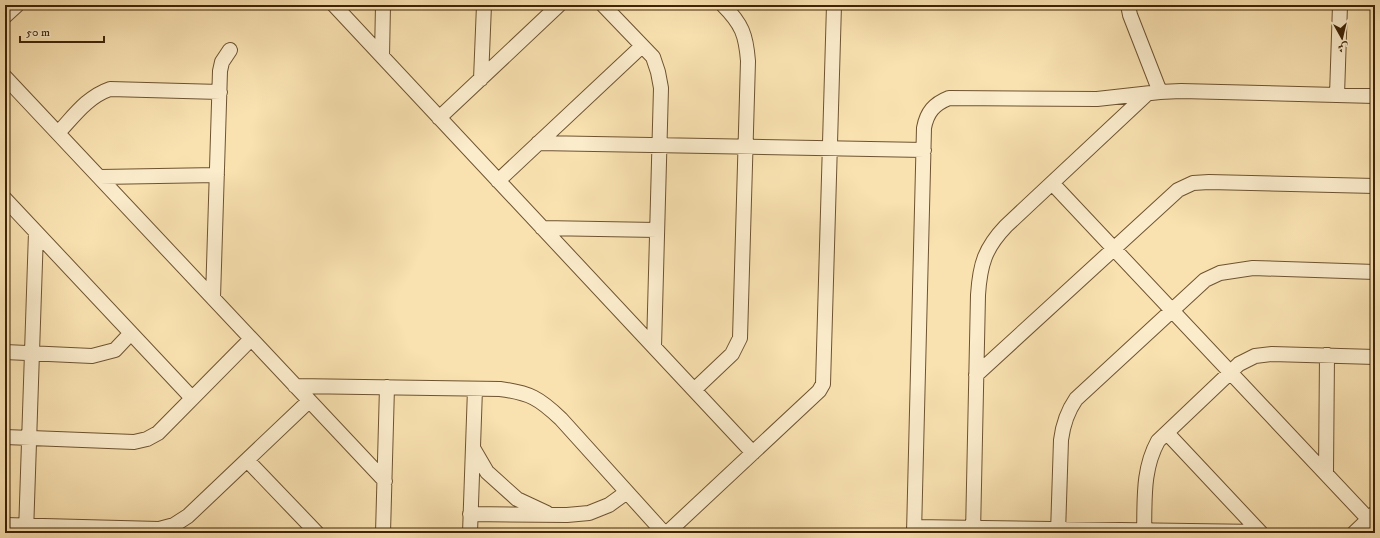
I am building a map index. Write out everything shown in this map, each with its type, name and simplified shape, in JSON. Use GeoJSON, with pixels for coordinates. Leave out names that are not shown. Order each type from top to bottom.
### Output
{"type":"FeatureCollection","features":[{"type":"Feature","properties":{"kind":"street"},"geometry":{"type":"LineString","coordinates":[[5,16],[17,5]]}},
{"type":"Feature","properties":{"kind":"street"},"geometry":{"type":"LineString","coordinates":[[334,5],[753,453]]}},
{"type":"Feature","properties":{"kind":"street"},"geometry":{"type":"LineString","coordinates":[[382,56],[383,5]]}},
{"type":"Feature","properties":{"kind":"street"},"geometry":{"type":"LineString","coordinates":[[481,79],[484,5]]}},
{"type":"Feature","properties":{"kind":"street"},"geometry":{"type":"LineString","coordinates":[[439,118],[558,5]]}},
{"type":"Feature","properties":{"kind":"street"},"geometry":{"type":"LineString","coordinates":[[603,5],[653,58],[658,72],[661,88],[654,347]]}},
{"type":"Feature","properties":{"kind":"street"},"geometry":{"type":"LineString","coordinates":[[694,390],[732,354],[740,338],[746,41],[741,25],[723,5]]}},
{"type":"Feature","properties":{"kind":"street"},"geometry":{"type":"LineString","coordinates":[[667,533],[819,391],[823,384],[834,5]]}},
{"type":"Feature","properties":{"kind":"street"},"geometry":{"type":"LineString","coordinates":[[1128,5],[1153,93]]}},
{"type":"Feature","properties":{"kind":"street"},"geometry":{"type":"LineString","coordinates":[[1337,95],[1340,5]]}},
{"type":"Feature","properties":{"kind":"street"},"geometry":{"type":"LineString","coordinates":[[498,181],[642,46]]}},
{"type":"Feature","properties":{"kind":"street"},"geometry":{"type":"LineString","coordinates":[[213,298],[222,62],[230,50]]}},
{"type":"Feature","properties":{"kind":"street"},"geometry":{"type":"LineString","coordinates":[[5,77],[385,481]]}},
{"type":"Feature","properties":{"kind":"street"},"geometry":{"type":"LineString","coordinates":[[58,133],[88,101],[98,93],[110,89],[220,92]]}},
{"type":"Feature","properties":{"kind":"street"},"geometry":{"type":"LineString","coordinates":[[973,531],[978,288],[984,257],[993,240],[1052,183],[1153,93]]}},
{"type":"Feature","properties":{"kind":"street"},"geometry":{"type":"LineString","coordinates":[[1261,533],[914,530],[926,118],[932,109],[940,102],[949,98],[1097,99],[1153,93],[1375,96]]}},
{"type":"Feature","properties":{"kind":"street"},"geometry":{"type":"LineString","coordinates":[[538,143],[924,150]]}},
{"type":"Feature","properties":{"kind":"street"},"geometry":{"type":"LineString","coordinates":[[100,177],[217,175]]}},
{"type":"Feature","properties":{"kind":"street"},"geometry":{"type":"LineString","coordinates":[[976,375],[1178,190],[1193,184],[1217,182],[1375,186]]}},
{"type":"Feature","properties":{"kind":"street"},"geometry":{"type":"LineString","coordinates":[[1052,183],[1326,472],[1373,519],[1354,533]]}},
{"type":"Feature","properties":{"kind":"street"},"geometry":{"type":"LineString","coordinates":[[5,199],[192,398]]}},
{"type":"Feature","properties":{"kind":"street"},"geometry":{"type":"LineString","coordinates":[[542,228],[657,230]]}},
{"type":"Feature","properties":{"kind":"street"},"geometry":{"type":"LineString","coordinates":[[26,529],[36,232]]}},
{"type":"Feature","properties":{"kind":"street"},"geometry":{"type":"LineString","coordinates":[[1058,531],[1061,440],[1063,425],[1068,411],[1076,399],[1205,280],[1220,273],[1253,268],[1375,272]]}},
{"type":"Feature","properties":{"kind":"street"},"geometry":{"type":"LineString","coordinates":[[5,352],[92,356],[115,350],[131,334]]}},
{"type":"Feature","properties":{"kind":"street"},"geometry":{"type":"LineString","coordinates":[[5,437],[134,442],[147,439],[158,433],[251,339]]}},
{"type":"Feature","properties":{"kind":"street"},"geometry":{"type":"LineString","coordinates":[[1144,532],[1147,471],[1150,455],[1158,442],[1230,371],[1239,364],[1255,356],[1272,354],[1375,357]]}},
{"type":"Feature","properties":{"kind":"street"},"geometry":{"type":"LineString","coordinates":[[1326,472],[1327,355]]}},
{"type":"Feature","properties":{"kind":"street"},"geometry":{"type":"LineString","coordinates":[[295,386],[500,389],[523,392],[544,403],[664,533]]}},
{"type":"Feature","properties":{"kind":"street"},"geometry":{"type":"LineString","coordinates":[[383,533],[387,387]]}},
{"type":"Feature","properties":{"kind":"street"},"geometry":{"type":"LineString","coordinates":[[470,533],[475,389]]}},
{"type":"Feature","properties":{"kind":"street"},"geometry":{"type":"LineString","coordinates":[[5,525],[26,529],[153,529],[169,526],[188,516],[309,401]]}},
{"type":"Feature","properties":{"kind":"street"},"geometry":{"type":"LineString","coordinates":[[1167,433],[1261,533]]}},
{"type":"Feature","properties":{"kind":"street"},"geometry":{"type":"LineString","coordinates":[[473,447],[487,472],[517,499],[550,515]]}},
{"type":"Feature","properties":{"kind":"street"},"geometry":{"type":"LineString","coordinates":[[247,460],[317,533]]}},
{"type":"Feature","properties":{"kind":"street"},"geometry":{"type":"LineString","coordinates":[[470,514],[550,515],[589,513],[609,505],[627,492]]}}]}
